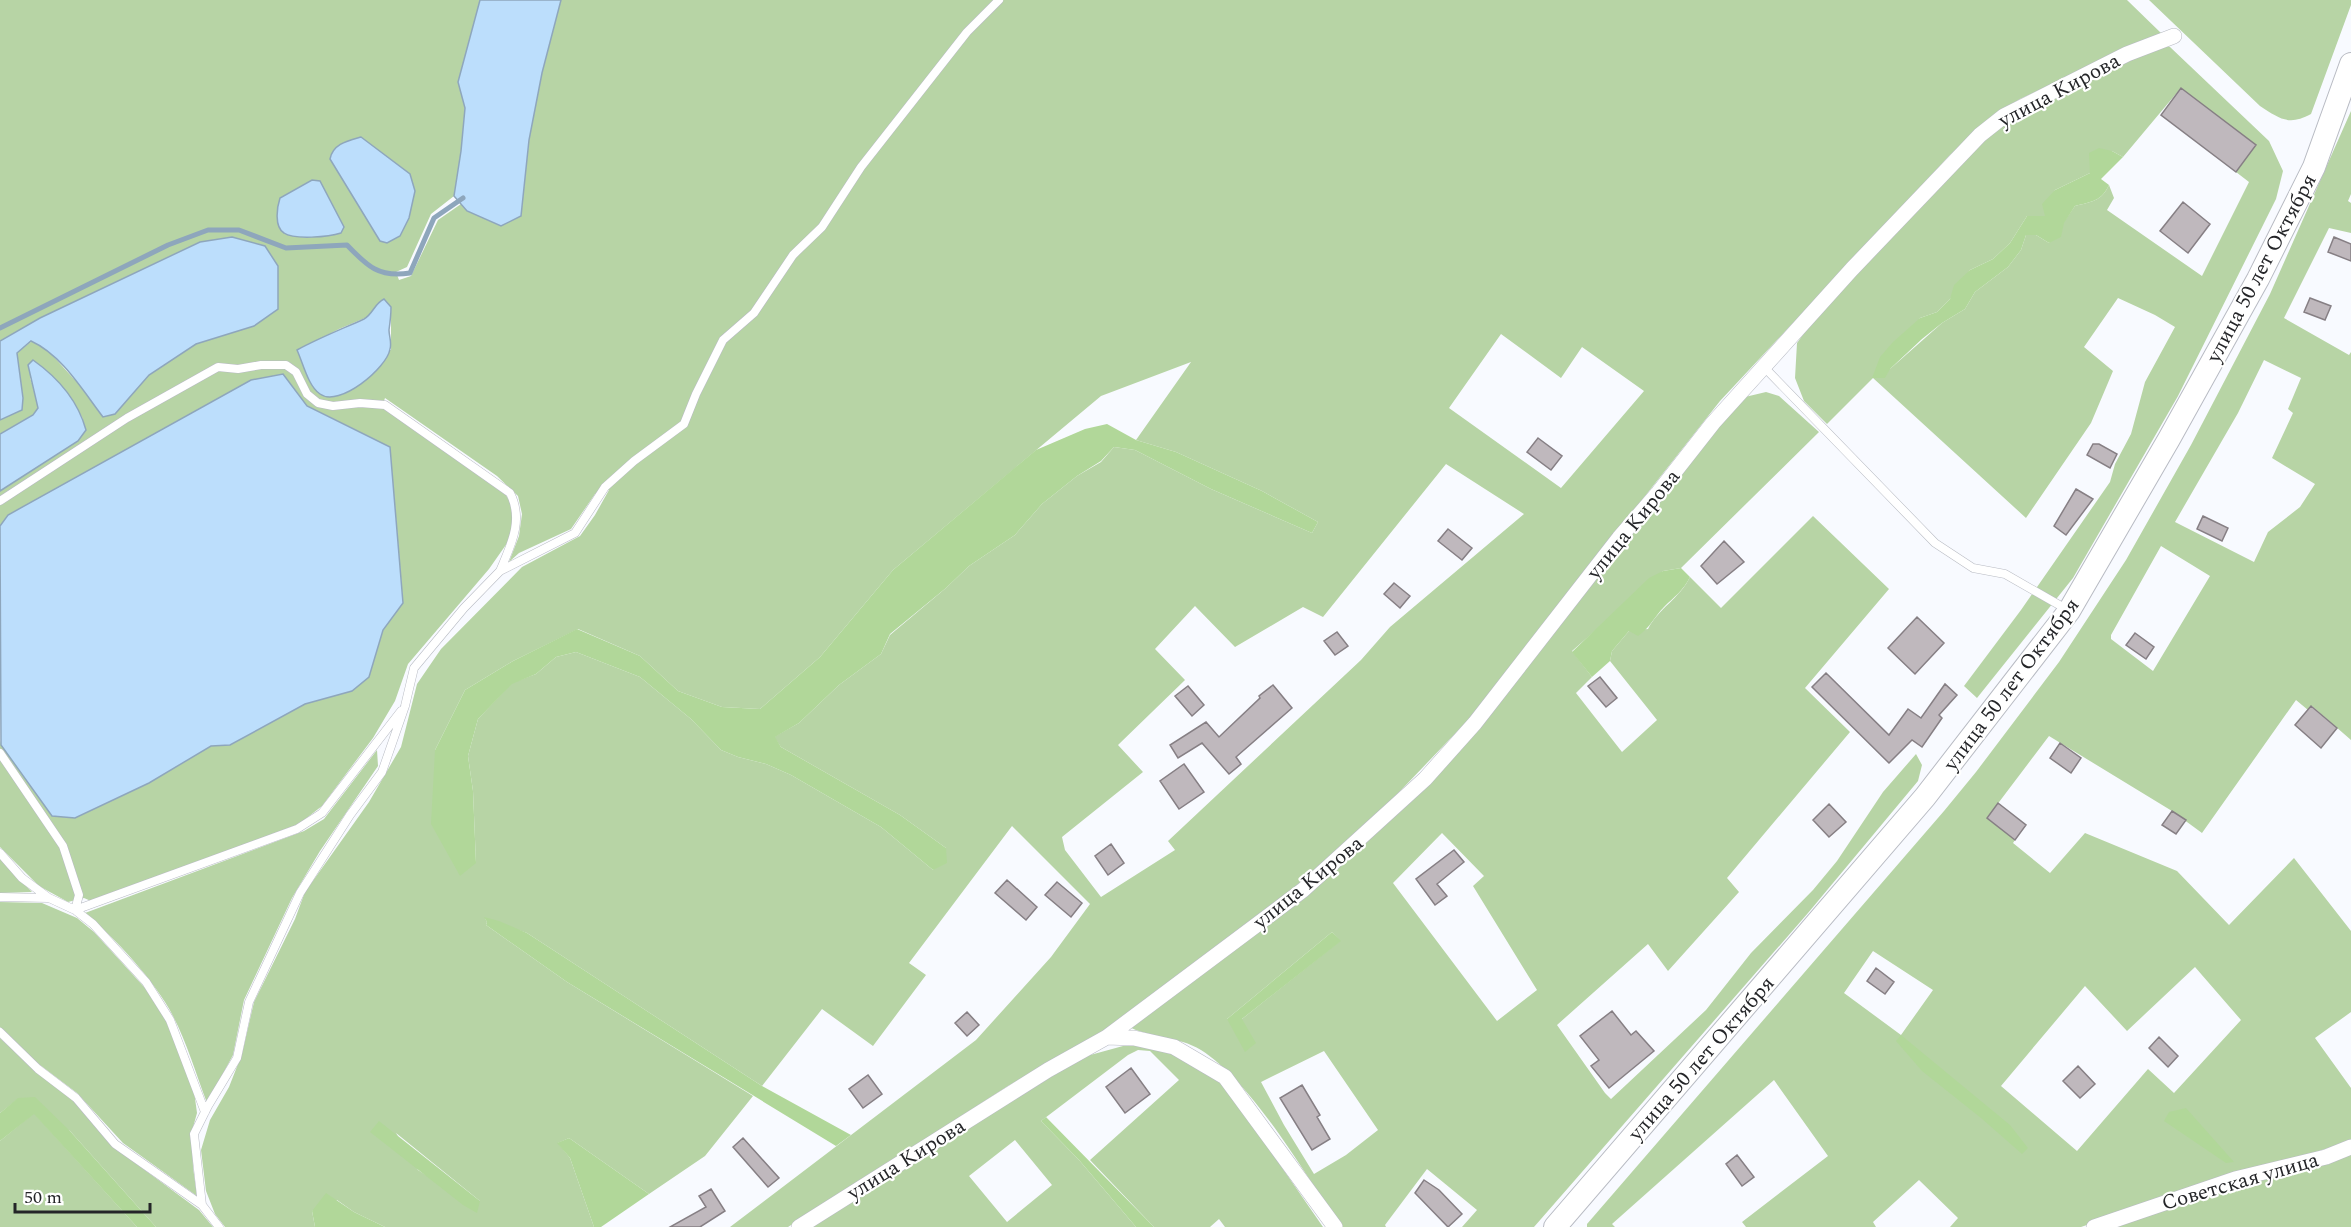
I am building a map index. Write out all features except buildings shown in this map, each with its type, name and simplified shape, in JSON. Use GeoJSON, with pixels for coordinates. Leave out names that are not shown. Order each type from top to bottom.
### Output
{"type":"FeatureCollection","features":[{"type":"Feature","properties":{"kind":"main road","name":"улица 50 лет Октября"},"geometry":{"type":"LineString","coordinates":[[1557,1227],[1925,797],[2070,611],[2258,279],[2314,167],[2351,64]]}},
{"type":"Feature","properties":{"kind":"street","name":"улица Кирова"},"geometry":{"type":"LineString","coordinates":[[799,1227],[969,1118],[1107,1037],[1303,890],[1425,779],[1475,723],[1619,538],[1713,423],[1851,269],[1980,135],[2014,111],[2127,54],[2174,36]]}},
{"type":"Feature","properties":{"kind":"street"},"geometry":{"type":"LineString","coordinates":[[1107,1037],[1134,1038],[1174,1047],[1225,1077],[1335,1227]]}},
{"type":"Feature","properties":{"kind":"street","name":"Советская улица"},"geometry":{"type":"LineString","coordinates":[[2094,1227],[2235,1179],[2326,1157],[2351,1147]]}},
{"type":"Feature","properties":{"kind":"lane"},"geometry":{"type":"LineString","coordinates":[[202,1204],[194,1134],[237,1058],[249,1002],[300,893],[350,815],[382,772],[405,706],[414,668],[464,608],[501,571],[575,533],[605,487],[634,461],[684,424],[723,340],[754,313],[793,255],[822,227],[861,167],[967,32],[999,0]]}},
{"type":"Feature","properties":{"kind":"lane"},"geometry":{"type":"LineString","coordinates":[[0,501],[127,418],[218,367],[238,369],[261,365],[286,365],[296,372],[307,394],[318,403],[385,405],[510,493],[516,505],[515,536],[501,571]]}},
{"type":"Feature","properties":{"kind":"lane"},"geometry":{"type":"LineString","coordinates":[[1764,367],[1935,543],[1973,568],[2004,574],[2070,611]]}},
{"type":"Feature","properties":{"kind":"lane"},"geometry":{"type":"LineString","coordinates":[[75,910],[297,829],[322,813],[405,706]]}},
{"type":"Feature","properties":{"kind":"lane"},"geometry":{"type":"LineString","coordinates":[[0,753],[63,846],[79,895],[75,910]]}},
{"type":"Feature","properties":{"kind":"lane"},"geometry":{"type":"LineString","coordinates":[[0,853],[22,878],[49,898],[75,910],[93,924],[146,982],[171,1020],[205,1112]]}},
{"type":"Feature","properties":{"kind":"lane"},"geometry":{"type":"LineString","coordinates":[[0,897],[49,898]]}},
{"type":"Feature","properties":{"kind":"lane"},"geometry":{"type":"LineString","coordinates":[[0,1032],[38,1069],[76,1098],[115,1144],[202,1204],[219,1227]]}},
{"type":"Feature","properties":{"kind":"green space"},"geometry":{"type":"Polygon","coordinates":[[[0,0],[480,0],[458,82],[465,108],[454,196],[431,214],[407,267],[396,272],[399,280],[411,276],[438,220],[461,204],[467,211],[521,216],[529,140],[542,73],[561,0],[2127,0],[2162,34],[2020,99],[1996,114],[1950,155],[1720,401],[1470,718],[1383,809],[1301,884],[1120,1021],[1008,1086],[788,1227],[730,1227],[976,1040],[1051,957],[1090,904],[1012,826],[909,963],[926,975],[873,1046],[822,1009],[762,1086],[527,933],[485,918],[486,925],[567,982],[753,1096],[705,1156],[649,1194],[569,1138],[558,1143],[570,1158],[594,1227],[385,1227],[354,1212],[337,1200],[312,1211],[315,1227],[225,1227],[215,1214],[206,1191],[201,1150],[210,1120],[229,1087],[242,1054],[254,1002],[295,919],[305,892],[369,802],[401,747],[417,684],[441,649],[522,567],[580,536],[609,490],[595,494],[571,529],[519,553],[509,562],[519,536],[522,514],[518,496],[497,476],[385,398],[382,407],[506,495],[512,506],[513,520],[510,539],[489,569],[408,664],[395,701],[373,738],[322,806],[299,824],[91,901],[84,898],[68,902],[39,886],[0,847],[0,740],[1,745],[52,816],[75,818],[149,783],[211,746],[230,745],[305,704],[352,691],[369,677],[383,630],[403,602],[390,447],[307,406],[283,374],[8,515],[0,526],[0,491],[86,430],[82,417],[73,402],[30,378],[38,408],[33,415],[0,434],[0,420],[22,409],[23,398],[17,353],[32,341],[45,347],[73,378],[115,414],[149,375],[196,344],[254,326],[278,266],[265,246],[232,237],[200,242],[40,318],[0,341],[0,0]],[[391,307],[339,329],[298,350],[391,350],[391,307]],[[1501,334],[1449,408],[1561,488],[1644,391],[1582,347],[1561,378],[1501,334]],[[1191,362],[1101,396],[893,570],[820,657],[760,709],[722,707],[678,691],[640,656],[578,629],[513,661],[465,690],[435,750],[476,863],[473,791],[468,756],[478,719],[512,683],[536,674],[556,657],[576,652],[640,677],[691,719],[721,750],[766,764],[791,775],[881,827],[933,870],[946,848],[900,815],[781,747],[774,737],[799,723],[839,685],[881,654],[890,635],[969,566],[1015,535],[1042,504],[1077,476],[1101,462],[1114,447],[1135,450],[1211,489],[1312,533],[1318,522],[1262,491],[1176,452],[1136,440],[1191,362]],[[1446,464],[1323,617],[1303,607],[1235,647],[1195,606],[1155,649],[1185,680],[1118,745],[1143,772],[1062,837],[1065,850],[1101,897],[1175,850],[1168,841],[1361,660],[1390,627],[1524,514],[1446,464]],[[396,1133],[418,1170],[441,1185],[480,1201],[396,1133]]]}},
{"type":"Feature","properties":{"kind":"green space"},"geometry":{"type":"Polygon","coordinates":[[[2149,0],[2351,0],[2351,5],[2311,114],[2297,120],[2290,120],[2279,117],[2260,106],[2149,0]]]}},
{"type":"Feature","properties":{"kind":"green space"},"geometry":{"type":"Polygon","coordinates":[[[2161,44],[2170,47],[2269,141],[2283,171],[2276,199],[2178,396],[2073,578],[1977,698],[1964,686],[2021,610],[2110,482],[2115,464],[2131,434],[2145,382],[2175,327],[2118,298],[2084,347],[2113,371],[2091,423],[2026,518],[1873,378],[1827,424],[1804,401],[1795,378],[1797,343],[1814,319],[1953,166],[2007,121],[2161,44]],[[2180,89],[2123,157],[2112,151],[2091,164],[2090,173],[2055,190],[2045,216],[2027,216],[2010,243],[1993,259],[1970,270],[1950,299],[1937,312],[1920,318],[1890,369],[1942,323],[1965,309],[1975,292],[2008,267],[2021,250],[2026,235],[2036,235],[2049,243],[2075,206],[2099,198],[2109,185],[2114,198],[2107,210],[2202,276],[2249,182],[2236,172],[2256,145],[2180,89]]]}},
{"type":"Feature","properties":{"kind":"green space"},"geometry":{"type":"Polygon","coordinates":[[[2351,111],[2351,194],[2348,201],[2351,203],[2351,233],[2329,228],[2284,318],[2349,355],[2351,352],[2351,740],[2312,706],[2308,710],[2296,700],[2202,833],[2172,811],[2049,736],[1987,818],[2015,840],[2013,843],[2050,873],[2085,833],[2177,871],[2229,925],[2294,858],[2351,931],[2351,1012],[2315,1038],[2351,1088],[2351,1141],[2081,1227],[1950,1227],[1958,1218],[1919,1180],[1873,1222],[1876,1227],[1746,1227],[1742,1222],[1828,1156],[1774,1080],[1612,1224],[1615,1227],[1587,1227],[1587,1224],[1944,811],[2059,662],[2126,560],[2191,445],[2270,294],[2351,111]],[[2264,360],[2238,413],[2175,522],[2254,562],[2268,532],[2300,507],[2315,484],[2272,458],[2293,413],[2288,409],[2301,378],[2264,360]],[[2161,546],[2111,635],[2111,639],[2153,671],[2210,576],[2161,546]],[[1873,951],[1844,993],[1901,1035],[1933,990],[1873,951]],[[2195,967],[2127,1031],[2085,986],[2001,1086],[2077,1151],[2148,1069],[2174,1093],[2241,1020],[2195,967]]]}},
{"type":"Feature","properties":{"kind":"green space"},"geometry":{"type":"Polygon","coordinates":[[[2099,148],[2123,157],[2101,179],[2109,185],[2103,194],[2095,200],[2075,206],[2064,223],[2061,237],[2049,243],[2036,235],[2026,235],[2021,250],[2008,267],[1975,292],[1965,309],[1922,339],[1890,369],[1885,378],[1872,378],[1880,357],[1893,342],[1920,318],[1937,312],[1950,299],[1954,285],[1970,270],[1993,259],[2010,243],[2027,216],[2045,216],[2042,204],[2055,190],[2090,173],[2089,153],[2099,148]]]}},
{"type":"Feature","properties":{"kind":"green space"},"geometry":{"type":"Polygon","coordinates":[[[1766,392],[1779,396],[1819,432],[1681,568],[1663,571],[1572,651],[1592,677],[1576,693],[1622,752],[1657,720],[1610,661],[1612,651],[1629,631],[1648,629],[1690,577],[1721,608],[1813,516],[1889,589],[1805,688],[1850,732],[1727,878],[1739,892],[1668,971],[1648,944],[1557,1025],[1611,1099],[1706,1010],[1751,953],[1813,890],[1837,861],[1883,792],[1916,754],[1922,765],[1918,781],[1808,913],[1534,1227],[1462,1227],[1477,1210],[1427,1169],[1385,1225],[1386,1227],[1341,1227],[1259,1107],[1221,1065],[1192,1045],[1127,1026],[1331,875],[1426,786],[1730,412],[1745,397],[1766,392]],[[1442,833],[1393,883],[1497,1021],[1537,990],[1473,886],[1484,876],[1442,833]],[[1332,932],[1227,1019],[1242,1019],[1340,941],[1332,932]],[[1324,1051],[1261,1082],[1314,1174],[1346,1155],[1378,1130],[1324,1051]]]}},
{"type":"Feature","properties":{"kind":"green space"},"geometry":{"type":"Polygon","coordinates":[[[1107,424],[1136,440],[1176,452],[1262,491],[1318,522],[1312,533],[1211,489],[1135,450],[1114,447],[1101,461],[1077,476],[1042,504],[1015,535],[969,566],[890,634],[881,654],[839,685],[799,723],[775,737],[781,747],[900,815],[946,848],[947,863],[933,870],[881,827],[791,775],[766,764],[721,750],[691,719],[640,677],[576,652],[556,657],[536,674],[512,684],[478,719],[468,756],[473,791],[476,863],[460,876],[431,824],[435,750],[465,690],[513,661],[577,629],[640,656],[678,691],[722,707],[760,709],[820,657],[893,570],[1036,450],[1085,429],[1107,424]]]}},
{"type":"Feature","properties":{"kind":"green space"},"geometry":{"type":"Polygon","coordinates":[[[1681,568],[1690,577],[1682,590],[1642,633],[1638,636],[1629,631],[1612,651],[1610,661],[1592,677],[1572,652],[1649,578],[1663,571],[1681,568]]]}},
{"type":"Feature","properties":{"kind":"green space"},"geometry":{"type":"Polygon","coordinates":[[[377,750],[378,766],[320,851],[292,898],[244,1000],[233,1055],[207,1103],[183,1037],[165,1003],[133,961],[85,913],[304,831],[324,819],[377,750]]]}},
{"type":"Feature","properties":{"kind":"green space"},"geometry":{"type":"Polygon","coordinates":[[[0,859],[32,892],[0,893],[0,859]]]}},
{"type":"Feature","properties":{"kind":"green space"},"geometry":{"type":"Polygon","coordinates":[[[0,902],[42,903],[77,918],[94,932],[145,988],[166,1021],[194,1091],[197,1113],[192,1131],[193,1167],[197,1196],[123,1143],[77,1093],[36,1062],[0,1027],[0,902]]]}},
{"type":"Feature","properties":{"kind":"green space"},"geometry":{"type":"Polygon","coordinates":[[[484,917],[527,933],[762,1086],[851,1135],[836,1146],[567,982],[486,925],[484,917]]]}},
{"type":"Feature","properties":{"kind":"green space"},"geometry":{"type":"Polygon","coordinates":[[[1332,932],[1341,941],[1242,1019],[1256,1043],[1245,1052],[1227,1019],[1332,932]]]}},
{"type":"Feature","properties":{"kind":"green space"},"geometry":{"type":"Polygon","coordinates":[[[1901,1035],[2010,1125],[2028,1148],[2022,1154],[1922,1071],[1896,1041],[1901,1035]]]}},
{"type":"Feature","properties":{"kind":"green space"},"geometry":{"type":"Polygon","coordinates":[[[0,1038],[39,1074],[74,1101],[115,1148],[199,1210],[213,1227],[156,1227],[70,1131],[18,1099],[0,1113],[0,1038]]]}},
{"type":"Feature","properties":{"kind":"green space"},"geometry":{"type":"Polygon","coordinates":[[[1123,1046],[1161,1046],[1223,1082],[1323,1227],[1225,1227],[1219,1219],[1210,1227],[1154,1227],[1090,1160],[1179,1080],[1150,1051],[1138,1050],[1128,1055],[1041,1121],[1079,1160],[1136,1227],[810,1227],[1083,1057],[1123,1046]],[[1015,1140],[969,1176],[1007,1222],[1052,1185],[1015,1140]]]}},
{"type":"Feature","properties":{"kind":"green space"},"geometry":{"type":"Polygon","coordinates":[[[35,1097],[70,1131],[156,1227],[137,1227],[34,1114],[0,1141],[0,1113],[18,1098],[35,1097]]]}},
{"type":"Feature","properties":{"kind":"green space"},"geometry":{"type":"Polygon","coordinates":[[[2186,1108],[2234,1162],[2226,1163],[2164,1121],[2169,1112],[2186,1108]]]}},
{"type":"Feature","properties":{"kind":"green space"},"geometry":{"type":"Polygon","coordinates":[[[34,1113],[137,1227],[0,1227],[0,1141],[34,1113]]]}},
{"type":"Feature","properties":{"kind":"green space"},"geometry":{"type":"Polygon","coordinates":[[[1046,1117],[1154,1227],[1136,1227],[1079,1160],[1041,1121],[1046,1117]]]}},
{"type":"Feature","properties":{"kind":"green space"},"geometry":{"type":"Polygon","coordinates":[[[379,1121],[480,1201],[477,1213],[463,1205],[370,1132],[379,1121]]]}},
{"type":"Feature","properties":{"kind":"green space"},"geometry":{"type":"Polygon","coordinates":[[[569,1138],[649,1194],[601,1227],[594,1227],[570,1158],[557,1143],[569,1138]]]}},
{"type":"Feature","properties":{"kind":"green space"},"geometry":{"type":"Polygon","coordinates":[[[2351,1153],[2351,1227],[2107,1227],[2159,1207],[2351,1153]]]}},
{"type":"Feature","properties":{"kind":"green space"},"geometry":{"type":"Polygon","coordinates":[[[326,1193],[354,1212],[385,1227],[315,1227],[312,1211],[326,1193]]]}},
{"type":"Feature","properties":{"kind":"water"},"geometry":{"type":"Polygon","coordinates":[[[480,0],[561,0],[542,73],[529,140],[521,216],[501,226],[467,211],[454,196],[465,108],[458,82],[480,0]]]}},
{"type":"Feature","properties":{"kind":"water"},"geometry":{"type":"Polygon","coordinates":[[[361,137],[410,174],[415,191],[409,218],[400,236],[387,243],[380,241],[330,159],[337,147],[361,137]]]}},
{"type":"Feature","properties":{"kind":"water"},"geometry":{"type":"Polygon","coordinates":[[[312,180],[320,181],[344,227],[341,233],[303,237],[289,235],[281,230],[277,217],[280,198],[312,180]]]}},
{"type":"Feature","properties":{"kind":"water"},"geometry":{"type":"Polygon","coordinates":[[[232,237],[265,246],[278,266],[278,309],[254,326],[196,344],[149,375],[115,414],[103,417],[62,364],[53,355],[31,341],[17,353],[23,398],[22,410],[0,420],[0,341],[40,318],[200,242],[232,237]]]}},
{"type":"Feature","properties":{"kind":"water"},"geometry":{"type":"Polygon","coordinates":[[[384,299],[391,307],[389,330],[391,347],[387,357],[372,375],[350,391],[339,396],[328,397],[320,394],[309,380],[297,350],[364,319],[384,299]]]}},
{"type":"Feature","properties":{"kind":"water"},"geometry":{"type":"Polygon","coordinates":[[[33,360],[66,390],[78,409],[86,430],[78,441],[0,491],[0,434],[33,415],[38,408],[28,365],[33,360]]]}},
{"type":"Feature","properties":{"kind":"water"},"geometry":{"type":"Polygon","coordinates":[[[283,374],[307,406],[390,447],[403,603],[383,630],[369,677],[352,691],[305,704],[230,745],[211,746],[149,783],[75,818],[52,816],[1,745],[0,526],[8,515],[251,380],[283,374]]]}},
{"type":"Feature","properties":{"kind":"waterway"},"geometry":{"type":"LineString","coordinates":[[0,328],[168,245],[208,230],[239,230],[286,248],[347,245],[374,269],[390,274],[410,273],[434,218],[463,198]]}}]}
